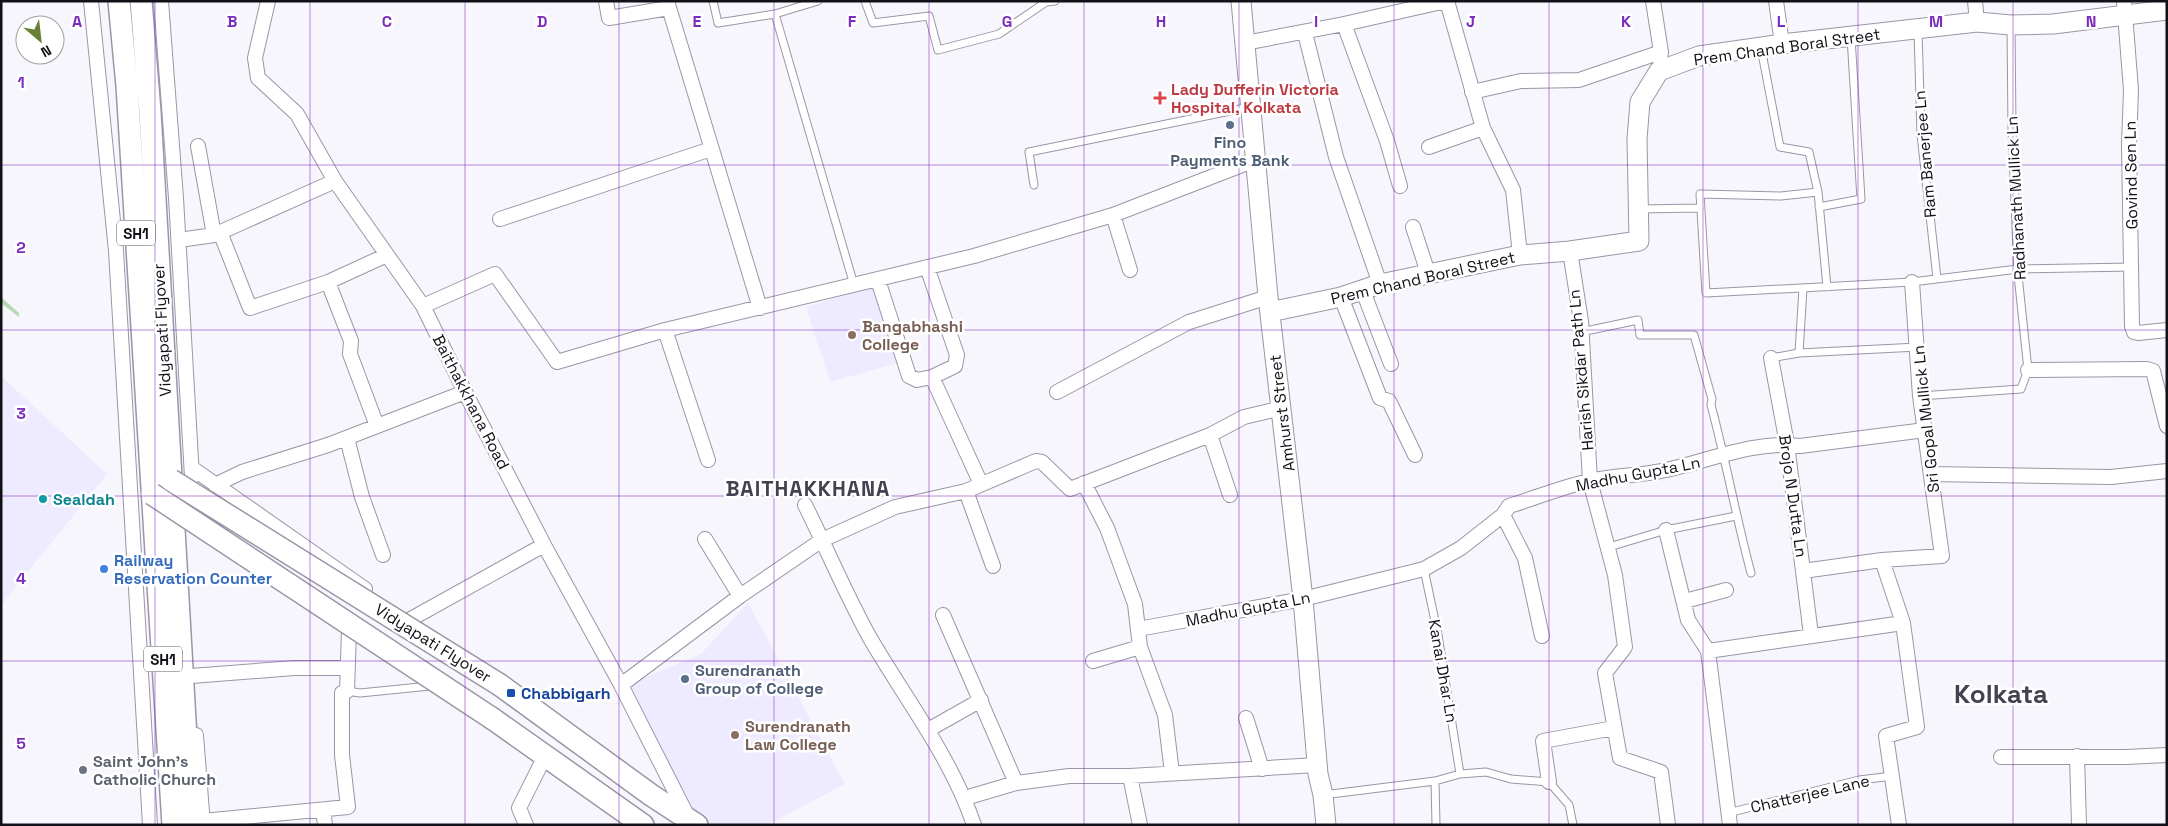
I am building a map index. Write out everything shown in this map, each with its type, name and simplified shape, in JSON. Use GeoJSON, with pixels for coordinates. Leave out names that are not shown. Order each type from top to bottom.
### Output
{"type":"FeatureCollection","features":[{"type":"Feature","properties":{"kind":"main road","name":"Vidyapati Flyover"},"geometry":{"type":"LineString","coordinates":[[120,1],[152,494],[192,822]]}},
{"type":"Feature","properties":{"kind":"main road","name":"Vidyapati Flyover"},"geometry":{"type":"LineString","coordinates":[[141,1],[171,480],[184,508],[192,822]]}},
{"type":"Feature","properties":{"kind":"main road","name":"Vidyapati Flyover"},"geometry":{"type":"LineString","coordinates":[[151,466],[500,685],[651,795],[693,821]]}},
{"type":"Feature","properties":{"kind":"main road","name":"Vidyapati Flyover"},"geometry":{"type":"LineString","coordinates":[[152,494],[184,508],[493,719],[634,824]]}},
{"type":"Feature","properties":{"kind":"street"},"geometry":{"type":"LineString","coordinates":[[91,1],[116,251],[150,825]]}},
{"type":"Feature","properties":{"kind":"street"},"geometry":{"type":"LineString","coordinates":[[161,1],[179,240],[192,468],[184,508],[191,676],[192,822],[348,808],[342,746],[342,693],[347,691],[349,630]]}},
{"type":"Feature","properties":{"kind":"street","name":"Baithakkhana Road"},"geometry":{"type":"LineString","coordinates":[[268,1],[255,58],[258,78],[297,114],[335,181],[423,306],[544,546],[622,685],[693,821]]}},
{"type":"Feature","properties":{"kind":"street"},"geometry":{"type":"LineString","coordinates":[[606,1],[609,18],[668,4],[760,308]]}},
{"type":"Feature","properties":{"kind":"street","name":"Amhurst Street"},"geometry":{"type":"LineString","coordinates":[[1241,1],[1269,304],[1303,599],[1317,766],[1323,795],[1326,825]]}},
{"type":"Feature","properties":{"kind":"street"},"geometry":{"type":"LineString","coordinates":[[1245,44],[1446,1],[1483,128],[1512,190],[1520,255]]}},
{"type":"Feature","properties":{"kind":"street"},"geometry":{"type":"LineString","coordinates":[[1653,1],[1661,52],[1659,71]]}},
{"type":"Feature","properties":{"kind":"street"},"geometry":{"type":"LineString","coordinates":[[1776,1],[1782,44]]}},
{"type":"Feature","properties":{"kind":"street"},"geometry":{"type":"LineString","coordinates":[[1976,1],[1977,22]]}},
{"type":"Feature","properties":{"kind":"street","name":"Prem Chand Boral Street"},"geometry":{"type":"LineString","coordinates":[[1269,304],[1341,297],[1380,284],[1520,255],[1570,251],[1639,241],[1637,139],[1640,102],[1659,71],[1699,56],[1782,44],[1977,22],[2011,25],[2053,24],[2124,9],[2167,10]]}},
{"type":"Feature","properties":{"kind":"street","name":"Govind Sen Ln"},"geometry":{"type":"LineString","coordinates":[[2124,9],[2131,90],[2128,145],[2134,332],[2142,334],[2167,330]]}},
{"type":"Feature","properties":{"kind":"street"},"geometry":{"type":"LineString","coordinates":[[1344,24],[1387,141],[1400,186]]}},
{"type":"Feature","properties":{"kind":"street"},"geometry":{"type":"LineString","coordinates":[[1305,32],[1336,156],[1380,284]]}},
{"type":"Feature","properties":{"kind":"street"},"geometry":{"type":"LineString","coordinates":[[1472,92],[1521,81],[1579,80],[1661,52]]}},
{"type":"Feature","properties":{"kind":"street"},"geometry":{"type":"LineString","coordinates":[[1429,147],[1483,128]]}},
{"type":"Feature","properties":{"kind":"street"},"geometry":{"type":"LineString","coordinates":[[198,146],[217,234],[250,308],[328,282],[387,255]]}},
{"type":"Feature","properties":{"kind":"street"},"geometry":{"type":"LineString","coordinates":[[500,219],[711,149]]}},
{"type":"Feature","properties":{"kind":"street"},"geometry":{"type":"LineString","coordinates":[[423,306],[495,274],[558,362],[665,330],[974,256],[1112,215],[1255,160]]}},
{"type":"Feature","properties":{"kind":"street"},"geometry":{"type":"LineString","coordinates":[[179,240],[217,234],[335,181]]}},
{"type":"Feature","properties":{"kind":"street"},"geometry":{"type":"LineString","coordinates":[[1112,215],[1130,270]]}},
{"type":"Feature","properties":{"kind":"street"},"geometry":{"type":"LineString","coordinates":[[1413,227],[1428,274]]}},
{"type":"Feature","properties":{"kind":"street","name":"Harish Sikdar Path Ln"},"geometry":{"type":"LineString","coordinates":[[1570,251],[1581,332],[1590,480],[1615,575],[1625,647],[1605,674],[1614,728],[1620,758],[1661,772],[1668,825]]}},
{"type":"Feature","properties":{"kind":"street"},"geometry":{"type":"LineString","coordinates":[[878,280],[909,376],[917,380],[932,377],[955,366],[957,355],[928,267]]}},
{"type":"Feature","properties":{"kind":"street"},"geometry":{"type":"LineString","coordinates":[[328,282],[351,341],[350,354],[377,426]]}},
{"type":"Feature","properties":{"kind":"street","name":"Sri Gopal Mullick Ln"},"geometry":{"type":"LineString","coordinates":[[1882,560],[1942,556],[1920,396],[1912,282]]}},
{"type":"Feature","properties":{"kind":"street"},"geometry":{"type":"LineString","coordinates":[[1362,291],[1391,364]]}},
{"type":"Feature","properties":{"kind":"street"},"geometry":{"type":"LineString","coordinates":[[1341,297],[1380,398],[1389,401],[1415,455]]}},
{"type":"Feature","properties":{"kind":"street"},"geometry":{"type":"LineString","coordinates":[[1057,392],[1188,322],[1269,304]]}},
{"type":"Feature","properties":{"kind":"street"},"geometry":{"type":"LineString","coordinates":[[665,330],[708,460]]}},
{"type":"Feature","properties":{"kind":"street","name":"Brojo N Dutta Ln"},"geometry":{"type":"LineString","coordinates":[[1771,358],[1786,444],[1811,635]]}},
{"type":"Feature","properties":{"kind":"street"},"geometry":{"type":"LineString","coordinates":[[2028,370],[2147,369],[2154,371],[2167,426]]}},
{"type":"Feature","properties":{"kind":"street"},"geometry":{"type":"LineString","coordinates":[[932,377],[981,484]]}},
{"type":"Feature","properties":{"kind":"street"},"geometry":{"type":"LineString","coordinates":[[215,485],[242,472],[347,438],[465,392]]}},
{"type":"Feature","properties":{"kind":"street"},"geometry":{"type":"LineString","coordinates":[[622,685],[740,596],[822,540],[895,507],[966,490],[1036,461],[1042,462],[1070,489],[1210,435],[1244,417],[1282,408]]}},
{"type":"Feature","properties":{"kind":"street","name":"Madhu Gupta Ln"},"geometry":{"type":"LineString","coordinates":[[1138,630],[1303,599],[1424,569],[1461,548],[1503,515],[1509,506],[1590,480],[1660,471],[1724,456],[1734,451],[1786,444],[1800,446],[1926,430]]}},
{"type":"Feature","properties":{"kind":"street"},"geometry":{"type":"LineString","coordinates":[[1210,435],[1230,495]]}},
{"type":"Feature","properties":{"kind":"street"},"geometry":{"type":"LineString","coordinates":[[347,438],[362,497],[383,555]]}},
{"type":"Feature","properties":{"kind":"street"},"geometry":{"type":"LineString","coordinates":[[192,468],[693,821]]}},
{"type":"Feature","properties":{"kind":"street"},"geometry":{"type":"LineString","coordinates":[[1931,474],[2111,477],[2167,472]]}},
{"type":"Feature","properties":{"kind":"street"},"geometry":{"type":"LineString","coordinates":[[1084,483],[1107,528],[1135,604],[1140,647],[1166,715],[1172,773]]}},
{"type":"Feature","properties":{"kind":"street"},"geometry":{"type":"LineString","coordinates":[[966,490],[993,566]]}},
{"type":"Feature","properties":{"kind":"street"},"geometry":{"type":"LineString","coordinates":[[805,505],[870,637],[904,695],[928,730],[965,798],[974,825]]}},
{"type":"Feature","properties":{"kind":"street"},"geometry":{"type":"LineString","coordinates":[[184,508],[349,630],[541,764],[634,824]]}},
{"type":"Feature","properties":{"kind":"street"},"geometry":{"type":"LineString","coordinates":[[1503,515],[1525,558],[1542,636]]}},
{"type":"Feature","properties":{"kind":"street"},"geometry":{"type":"LineString","coordinates":[[1666,530],[1685,601],[1688,620],[1708,651],[1729,819]]}},
{"type":"Feature","properties":{"kind":"street"},"geometry":{"type":"LineString","coordinates":[[704,539],[740,596]]}},
{"type":"Feature","properties":{"kind":"street"},"geometry":{"type":"LineString","coordinates":[[409,620],[544,546]]}},
{"type":"Feature","properties":{"kind":"street"},"geometry":{"type":"LineString","coordinates":[[1803,571],[1882,560],[1903,623],[1917,727],[1886,736],[1899,825]]}},
{"type":"Feature","properties":{"kind":"street"},"geometry":{"type":"LineString","coordinates":[[1685,601],[1726,590]]}},
{"type":"Feature","properties":{"kind":"street"},"geometry":{"type":"LineString","coordinates":[[942,616],[981,700],[1016,783]]}},
{"type":"Feature","properties":{"kind":"street"},"geometry":{"type":"LineString","coordinates":[[1708,651],[1903,623]]}},
{"type":"Feature","properties":{"kind":"street"},"geometry":{"type":"LineString","coordinates":[[1093,661],[1140,647]]}},
{"type":"Feature","properties":{"kind":"street"},"geometry":{"type":"LineString","coordinates":[[191,676],[294,668],[348,668]]}},
{"type":"Feature","properties":{"kind":"street"},"geometry":{"type":"LineString","coordinates":[[928,730],[981,700]]}},
{"type":"Feature","properties":{"kind":"street"},"geometry":{"type":"LineString","coordinates":[[1246,718],[1262,769]]}},
{"type":"Feature","properties":{"kind":"street"},"geometry":{"type":"LineString","coordinates":[[1549,782],[1543,741],[1614,728]]}},
{"type":"Feature","properties":{"kind":"street"},"geometry":{"type":"LineString","coordinates":[[2001,757],[2126,757],[2167,755]]}},
{"type":"Feature","properties":{"kind":"street"},"geometry":{"type":"LineString","coordinates":[[2077,756],[2079,825]]}},
{"type":"Feature","properties":{"kind":"street"},"geometry":{"type":"LineString","coordinates":[[526,825],[519,808],[541,764]]}},
{"type":"Feature","properties":{"kind":"street"},"geometry":{"type":"LineString","coordinates":[[965,798],[1016,783],[1069,776],[1130,776],[1317,766]]}},
{"type":"Feature","properties":{"kind":"street"},"geometry":{"type":"LineString","coordinates":[[1130,776],[1140,825]]}},
{"type":"Feature","properties":{"kind":"street"},"geometry":{"type":"LineString","coordinates":[[323,810],[325,825]]}},
{"type":"Feature","properties":{"kind":"lane"},"geometry":{"type":"LineString","coordinates":[[712,1],[718,23],[775,14],[818,1]]}},
{"type":"Feature","properties":{"kind":"lane"},"geometry":{"type":"LineString","coordinates":[[865,1],[873,23],[929,16],[938,50],[999,34],[1046,2],[1055,1]]}},
{"type":"Feature","properties":{"kind":"lane"},"geometry":{"type":"LineString","coordinates":[[775,14],[854,285]]}},
{"type":"Feature","properties":{"kind":"lane","name":"Radhanath Mullick Ln"},"geometry":{"type":"LineString","coordinates":[[2011,25],[2012,129],[2018,269],[2028,370]]}},
{"type":"Feature","properties":{"kind":"lane","name":"Ram Banerjee Ln"},"geometry":{"type":"LineString","coordinates":[[1918,30],[1921,136],[1937,278]]}},
{"type":"Feature","properties":{"kind":"lane"},"geometry":{"type":"LineString","coordinates":[[1819,207],[1861,199],[1851,37]]}},
{"type":"Feature","properties":{"kind":"lane"},"geometry":{"type":"LineString","coordinates":[[1761,48],[1780,147],[1809,152],[1818,192],[1827,287]]}},
{"type":"Feature","properties":{"kind":"lane"},"geometry":{"type":"LineString","coordinates":[[1034,185],[1029,152],[1250,107]]}},
{"type":"Feature","properties":{"kind":"lane"},"geometry":{"type":"LineString","coordinates":[[1818,192],[1781,196],[1700,194],[1699,208],[1706,293],[1912,282],[2018,269],[2132,267]]}},
{"type":"Feature","properties":{"kind":"lane"},"geometry":{"type":"LineString","coordinates":[[1639,209],[1699,208]]}},
{"type":"Feature","properties":{"kind":"lane"},"geometry":{"type":"LineString","coordinates":[[1799,353],[1803,288]]}},
{"type":"Feature","properties":{"kind":"lane"},"geometry":{"type":"LineString","coordinates":[[1581,332],[1638,320],[1640,335],[1694,334],[1712,399],[1736,516],[1751,573]]}},
{"type":"Feature","properties":{"kind":"lane"},"geometry":{"type":"LineString","coordinates":[[1771,358],[1799,353],[1918,347]]}},
{"type":"Feature","properties":{"kind":"lane"},"geometry":{"type":"LineString","coordinates":[[1920,396],[2021,389],[2028,370]]}},
{"type":"Feature","properties":{"kind":"lane"},"geometry":{"type":"LineString","coordinates":[[1609,547],[1666,530],[1736,516]]}},
{"type":"Feature","properties":{"kind":"lane","name":"Kanai Dhar Ln"},"geometry":{"type":"LineString","coordinates":[[1424,569],[1438,635],[1460,774]]}},
{"type":"Feature","properties":{"kind":"lane"},"geometry":{"type":"LineString","coordinates":[[347,691],[360,693],[430,686]]}},
{"type":"Feature","properties":{"kind":"lane"},"geometry":{"type":"LineString","coordinates":[[1323,795],[1435,781],[1460,774],[1486,772],[1512,779],[1549,782],[1569,805],[1573,825]]}},
{"type":"Feature","properties":{"kind":"lane","name":"Chatterjee Lane"},"geometry":{"type":"LineString","coordinates":[[1729,819],[1859,780],[1893,776]]}},
{"type":"Feature","properties":{"kind":"lane"},"geometry":{"type":"LineString","coordinates":[[1435,781],[1436,825]]}},
{"type":"Feature","properties":{"kind":"shaded area","name":"Bangabhashi College"},"geometry":{"type":"Polygon","coordinates":[[[875,286],[898,363],[830,382],[806,307],[875,286]]]}},
{"type":"Feature","properties":{"kind":"shaded area","name":"Sealdah"},"geometry":{"type":"Polygon","coordinates":[[[1,376],[107,474],[1,605],[1,376]]]}},
{"type":"Feature","properties":{"kind":"shaded area","name":"Surendranath Law College"},"geometry":{"type":"Polygon","coordinates":[[[748,603],[845,784],[767,825],[697,825],[625,686],[701,654],[748,603]]]}},
{"type":"Feature","properties":{"kind":"green space"},"geometry":{"type":"Polygon","coordinates":[[[1,297],[19,313],[19,317],[1,303],[1,297]]]}},
{"type":"Feature","properties":{"kind":"place","name":"Lady Dufferin Victoria Hospital, Kolkata"},"geometry":{"type":"Point","coordinates":[1160,98]}},
{"type":"Feature","properties":{"kind":"place","name":"Fino Payments Bank"},"geometry":{"type":"Point","coordinates":[1230,125]}},
{"type":"Feature","properties":{"kind":"place","name":"Bangabhashi College"},"geometry":{"type":"Point","coordinates":[852,335]}},
{"type":"Feature","properties":{"kind":"place","name":"Sealdah"},"geometry":{"type":"Point","coordinates":[43,499]}},
{"type":"Feature","properties":{"kind":"place","name":"Railway Reservation Counter"},"geometry":{"type":"Point","coordinates":[104,569]}},
{"type":"Feature","properties":{"kind":"place","name":"Surendranath Group of College"},"geometry":{"type":"Point","coordinates":[685,679]}},
{"type":"Feature","properties":{"kind":"place","name":"Chabbigarh"},"geometry":{"type":"Point","coordinates":[511,693]}},
{"type":"Feature","properties":{"kind":"place","name":"Surendranath Law College"},"geometry":{"type":"Point","coordinates":[735,735]}},
{"type":"Feature","properties":{"kind":"place","name":"Saint John's Catholic Church"},"geometry":{"type":"Point","coordinates":[83,770]}},
{"type":"Feature","properties":{"kind":"district","name":"BAITHAKKHANA"},"geometry":{"type":"Point","coordinates":[808,488]}},
{"type":"Feature","properties":{"kind":"district","name":"Kolkata"},"geometry":{"type":"Point","coordinates":[2001,694]}}]}
